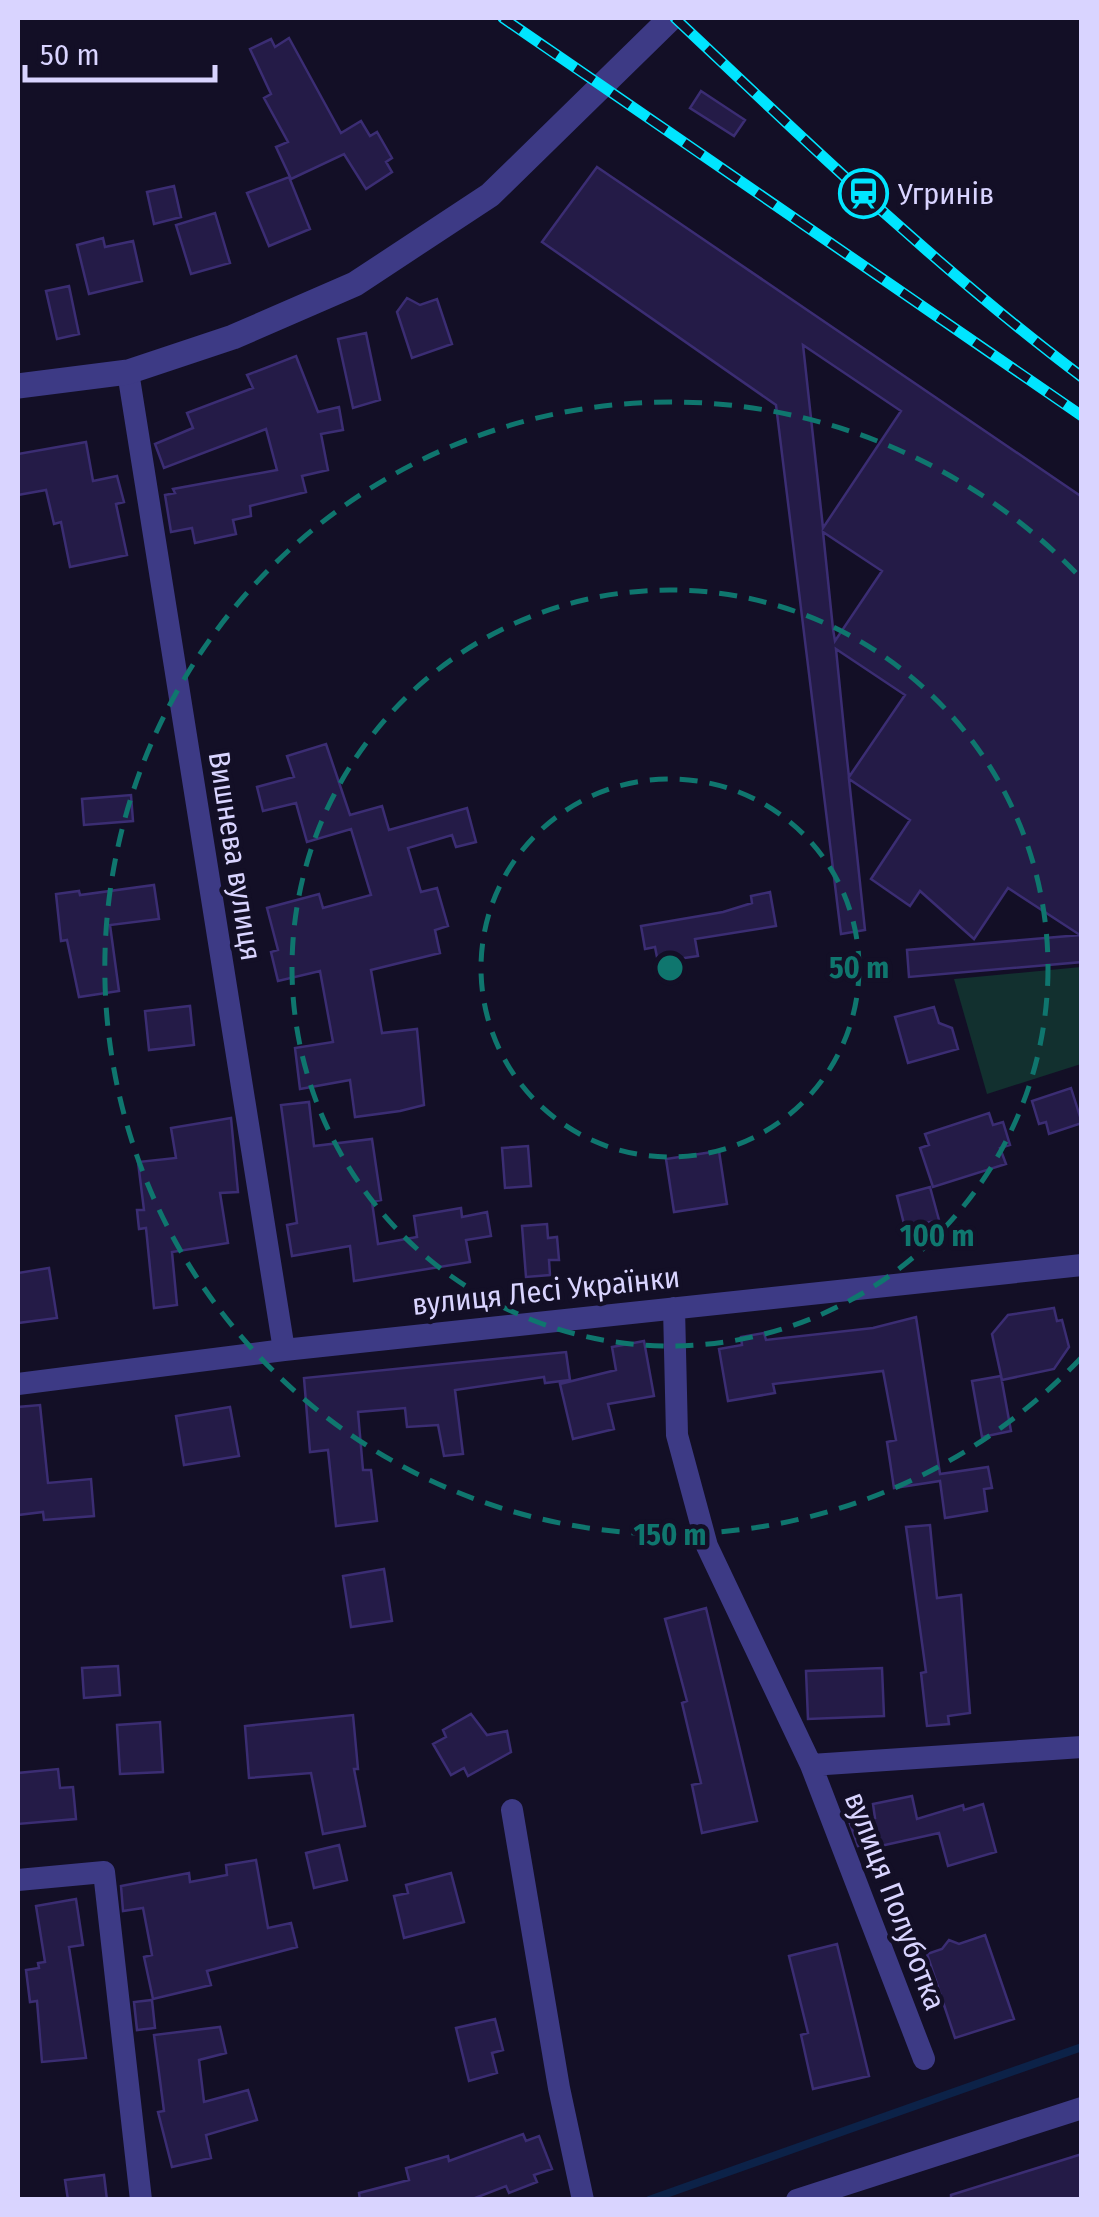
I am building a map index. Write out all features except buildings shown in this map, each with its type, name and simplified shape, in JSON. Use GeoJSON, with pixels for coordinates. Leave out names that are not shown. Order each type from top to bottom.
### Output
{"type":"FeatureCollection","features":[{"type":"Feature","properties":{"kind":"street"},"geometry":{"type":"LineString","coordinates":[[18,386],[128,372],[232,338],[354,284],[490,194],[671,18]]}},
{"type":"Feature","properties":{"kind":"street","name":"Вишнева вулиця"},"geometry":{"type":"LineString","coordinates":[[128,372],[284,1350]]}},
{"type":"Feature","properties":{"kind":"street","name":"вулиця Лесі Українки"},"geometry":{"type":"LineString","coordinates":[[18,1384],[284,1350],[1082,1265]]}},
{"type":"Feature","properties":{"kind":"street","name":"вулиця Полуботка"},"geometry":{"type":"LineString","coordinates":[[674,1308],[678,1435],[706,1546],[811,1766],[924,2059]]}},
{"type":"Feature","properties":{"kind":"street","name":"вулиця Полуботка"},"geometry":{"type":"LineString","coordinates":[[811,1766],[1082,1748]]}},
{"type":"Feature","properties":{"kind":"street"},"geometry":{"type":"LineString","coordinates":[[512,1810],[559,2088],[583,2200]]}},
{"type":"Feature","properties":{"kind":"street"},"geometry":{"type":"LineString","coordinates":[[18,1880],[104,1872],[140,2200]]}},
{"type":"Feature","properties":{"kind":"street"},"geometry":{"type":"LineString","coordinates":[[797,2200],[1082,2108]]}},
{"type":"Feature","properties":{"kind":"green space"},"geometry":{"type":"Polygon","coordinates":[[[1081,967],[1081,1064],[987,1094],[954,979],[1081,967]]]}},
{"type":"Feature","properties":{"kind":"waterway"},"geometry":{"type":"LineString","coordinates":[[649,2200],[1082,2047]]}},
{"type":"Feature","properties":{"kind":"railway"},"geometry":{"type":"LineString","coordinates":[[503,18],[1082,416]]}},
{"type":"Feature","properties":{"kind":"railway"},"geometry":{"type":"LineString","coordinates":[[675,18],[924,248],[1082,377]]}},
{"type":"Feature","properties":{"kind":"place","name":"Угринів"},"geometry":{"type":"Point","coordinates":[863,194]}}]}
